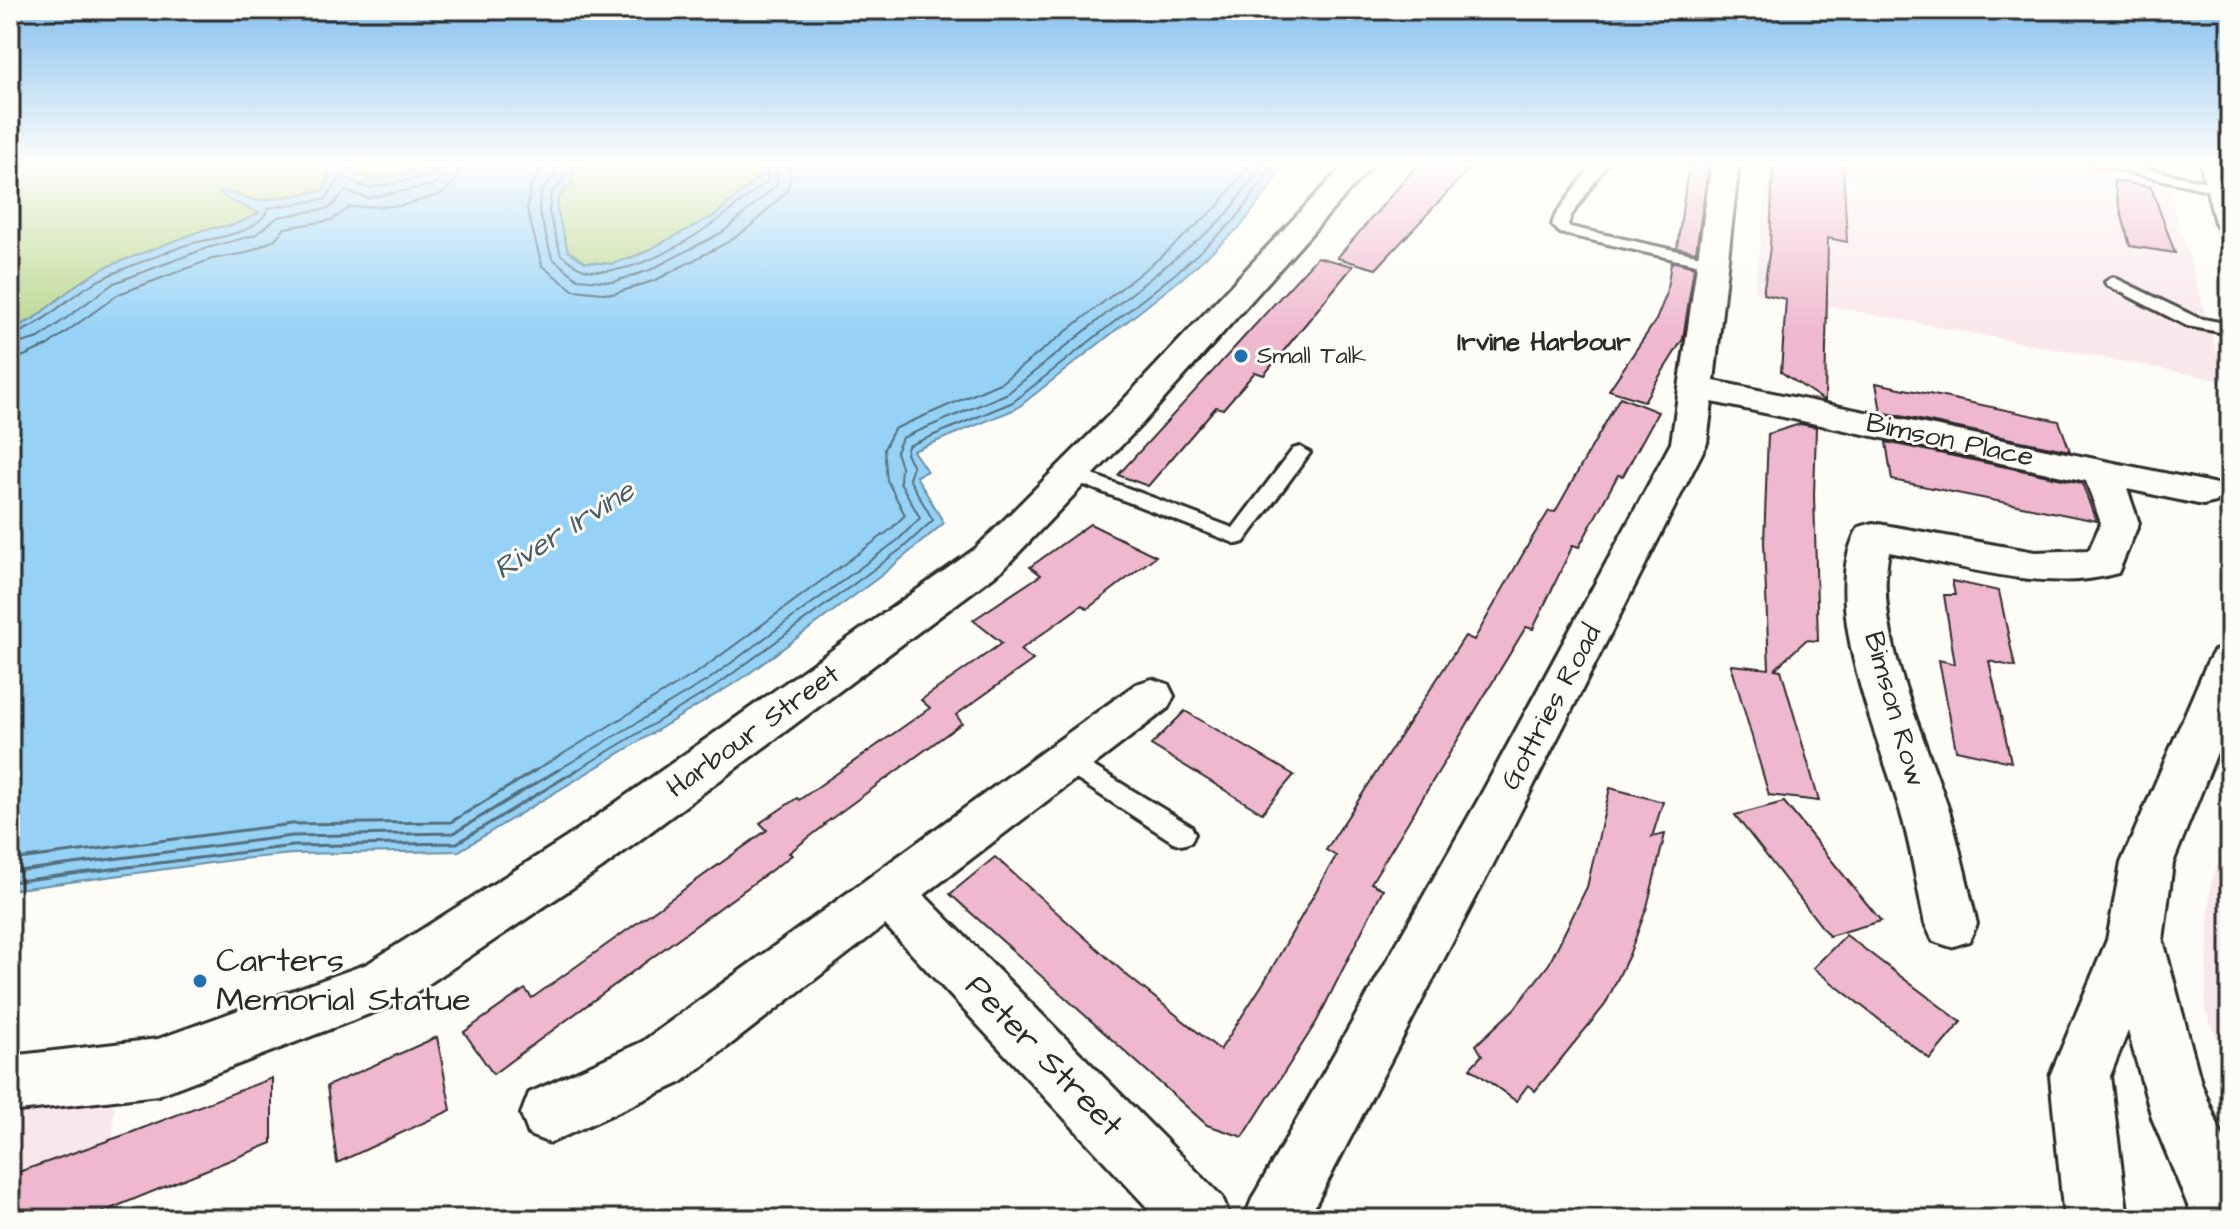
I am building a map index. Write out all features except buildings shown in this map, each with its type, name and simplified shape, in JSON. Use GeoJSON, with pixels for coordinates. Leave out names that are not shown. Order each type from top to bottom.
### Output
{"type":"FeatureCollection","features":[{"type":"Feature","properties":{"kind":"street","name":"Harbour Street"},"geometry":{"type":"LineString","coordinates":[[10,1084],[158,1067],[384,983],[584,853],[989,559],[1073,474],[1309,219]]}},
{"type":"Feature","properties":{"kind":"street","name":"Gottries Road"},"geometry":{"type":"LineString","coordinates":[[1275,1219],[1494,816],[1689,443],[1719,219]]}},
{"type":"Feature","properties":{"kind":"street","name":"Bimson Place"},"geometry":{"type":"LineString","coordinates":[[1696,388],[2203,493]]}},
{"type":"Feature","properties":{"kind":"street","name":"Bimson Row"},"geometry":{"type":"LineString","coordinates":[[1951,924],[1925,813],[1875,661],[1863,578],[1873,536],[2035,566],[2104,563],[2120,523],[2102,472]]}},
{"type":"Feature","properties":{"kind":"street"},"geometry":{"type":"LineString","coordinates":[[2096,1219],[2080,1076],[2135,940],[2147,863],[2230,663]]}},
{"type":"Feature","properties":{"kind":"street"},"geometry":{"type":"LineString","coordinates":[[550,1114],[662,1062],[1152,696]]}},
{"type":"Feature","properties":{"kind":"street","name":"Peter Street"},"geometry":{"type":"LineString","coordinates":[[888,893],[1200,1219]]}},
{"type":"Feature","properties":{"kind":"street"},"geometry":{"type":"LineString","coordinates":[[2135,940],[2172,1088],[2212,1190],[2230,1217]]}},
{"type":"Feature","properties":{"kind":"lane"},"geometry":{"type":"LineString","coordinates":[[1562,219],[1560,225],[1565,230],[1713,263]]}},
{"type":"Feature","properties":{"kind":"lane"},"geometry":{"type":"LineString","coordinates":[[2113,282],[2193,322],[2230,329]]}},
{"type":"Feature","properties":{"kind":"lane"},"geometry":{"type":"LineString","coordinates":[[1073,474],[1237,537],[1300,453]]}},
{"type":"Feature","properties":{"kind":"lane"},"geometry":{"type":"LineString","coordinates":[[1065,759],[1182,834]]}},
{"type":"Feature","properties":{"kind":"shaded area"},"geometry":{"type":"Polygon","coordinates":[[[1763,219],[2178,219],[2225,381],[1755,292],[1763,219]]]}},
{"type":"Feature","properties":{"kind":"shaded area"},"geometry":{"type":"Polygon","coordinates":[[[2230,829],[2230,1067],[2205,1010],[2210,886],[2230,829]]]}},
{"type":"Feature","properties":{"kind":"shaded area"},"geometry":{"type":"Polygon","coordinates":[[[114,1105],[111,1219],[10,1219],[10,1111],[114,1105]]]}},
{"type":"Feature","properties":{"kind":"green space"},"geometry":{"type":"Polygon","coordinates":[[[10,219],[247,219],[234,225],[203,230],[79,283],[32,320],[10,330],[10,219]]]}},
{"type":"Feature","properties":{"kind":"green space"},"geometry":{"type":"Polygon","coordinates":[[[559,219],[708,219],[641,254],[613,264],[585,262],[568,251],[559,219]]]}},
{"type":"Feature","properties":{"kind":"water","name":"River Irvine"},"geometry":{"type":"Polygon","coordinates":[[[246,219],[559,219],[568,251],[585,262],[613,264],[641,254],[708,219],[1246,219],[1181,279],[1016,409],[913,451],[927,471],[916,476],[944,523],[882,575],[743,678],[459,851],[293,854],[10,890],[10,330],[32,320],[79,283],[106,267],[203,230],[234,225],[246,219]]]}},
{"type":"Feature","properties":{"kind":"place","name":"Small Talk"},"geometry":{"type":"Point","coordinates":[1241,356]}},
{"type":"Feature","properties":{"kind":"place","name":"Carters Memorial Statue"},"geometry":{"type":"Point","coordinates":[200,981]}},
{"type":"Feature","properties":{"kind":"district","name":"Irvine Harbour"},"geometry":{"type":"Point","coordinates":[1544,342]}}]}
